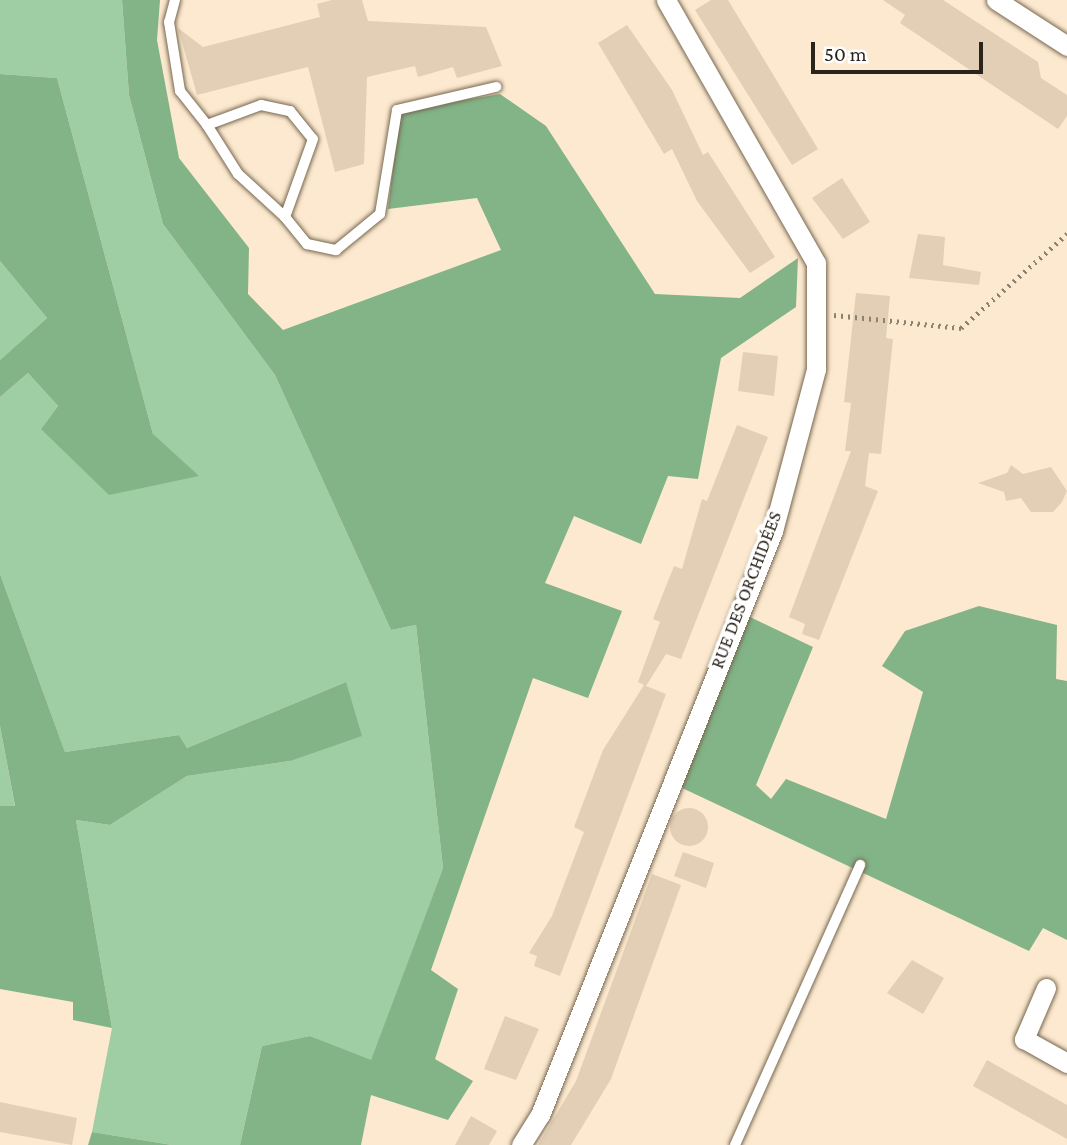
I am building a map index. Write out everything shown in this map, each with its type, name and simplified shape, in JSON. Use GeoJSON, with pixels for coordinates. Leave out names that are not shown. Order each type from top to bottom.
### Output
{"type":"FeatureCollection","features":[{"type":"Feature","properties":{"kind":"street","name":"RUE DES ORCHIDÉES"},"geometry":{"type":"LineString","coordinates":[[521,1145],[540,1115],[773,531],[816,369],[816,263],[666,0]]}},
{"type":"Feature","properties":{"kind":"street"},"geometry":{"type":"LineString","coordinates":[[996,0],[1067,46]]}},
{"type":"Feature","properties":{"kind":"street"},"geometry":{"type":"LineString","coordinates":[[1046,988],[1024,1039],[1067,1063]]}},
{"type":"Feature","properties":{"kind":"lane"},"geometry":{"type":"LineString","coordinates":[[175,0],[169,22],[180,92],[207,125],[238,174],[285,217],[307,244],[336,250],[380,214],[397,110],[496,87]]}},
{"type":"Feature","properties":{"kind":"lane"},"geometry":{"type":"LineString","coordinates":[[207,125],[261,105],[290,111],[313,139],[285,217]]}},
{"type":"Feature","properties":{"kind":"lane"},"geometry":{"type":"LineString","coordinates":[[735,1145],[860,865]]}},
{"type":"Feature","properties":{"kind":"path"},"geometry":{"type":"LineString","coordinates":[[816,312],[961,328],[1067,234]]}},
{"type":"Feature","properties":{"kind":"green space"},"geometry":{"type":"Polygon","coordinates":[[[0,0],[122,0],[129,95],[163,224],[275,375],[391,630],[416,625],[443,868],[371,1061],[310,1036],[262,1046],[240,1145],[172,1145],[92,1132],[112,1028],[76,820],[110,825],[187,776],[290,761],[346,682],[187,748],[179,735],[65,752],[0,574],[0,397],[28,373],[58,406],[41,429],[153,434],[57,78],[0,74],[0,0]]]}},
{"type":"Feature","properties":{"kind":"green space"},"geometry":{"type":"Polygon","coordinates":[[[122,0],[160,0],[157,40],[179,158],[249,248],[248,294],[283,330],[501,250],[477,198],[388,209],[400,111],[500,94],[546,126],[655,294],[740,298],[798,258],[796,307],[721,358],[698,479],[668,476],[641,544],[574,516],[545,583],[622,611],[588,698],[533,678],[431,970],[458,989],[435,1059],[473,1081],[448,1120],[371,1095],[361,1145],[240,1145],[262,1046],[310,1036],[371,1060],[443,868],[416,625],[391,630],[275,375],[163,224],[129,95],[122,0]]]}},
{"type":"Feature","properties":{"kind":"green space"},"geometry":{"type":"Polygon","coordinates":[[[0,74],[57,78],[153,434],[199,476],[109,495],[41,429],[58,406],[28,373],[0,397],[0,360],[47,318],[0,261],[0,74]]]}},
{"type":"Feature","properties":{"kind":"green space"},"geometry":{"type":"Polygon","coordinates":[[[0,261],[47,318],[0,360],[0,261]]]}},
{"type":"Feature","properties":{"kind":"green space"},"geometry":{"type":"Polygon","coordinates":[[[0,574],[65,752],[179,735],[187,748],[346,682],[362,736],[290,761],[187,776],[110,825],[76,820],[112,1028],[73,1020],[73,1002],[0,989],[0,806],[15,806],[0,726],[0,574]]]}},
{"type":"Feature","properties":{"kind":"green space"},"geometry":{"type":"Polygon","coordinates":[[[979,606],[1057,625],[1056,679],[1067,681],[1067,940],[1043,928],[1029,951],[680,787],[748,616],[813,647],[756,785],[771,799],[786,779],[886,819],[923,692],[882,666],[905,631],[979,606]]]}},
{"type":"Feature","properties":{"kind":"green space"},"geometry":{"type":"Polygon","coordinates":[[[0,726],[15,807],[0,806],[0,726]]]}},
{"type":"Feature","properties":{"kind":"green space"},"geometry":{"type":"Polygon","coordinates":[[[92,1132],[172,1145],[88,1145],[92,1132]]]}},
{"type":"Feature","properties":{"kind":"building"},"geometry":{"type":"Polygon","coordinates":[[[332,0],[362,0],[368,21],[486,27],[502,66],[457,78],[453,67],[418,77],[415,66],[367,77],[364,164],[335,172],[308,67],[197,95],[178,28],[203,47],[320,17],[317,4],[332,0]]]}},
{"type":"Feature","properties":{"kind":"building"},"geometry":{"type":"Polygon","coordinates":[[[711,0],[728,0],[818,149],[792,165],[695,10],[711,0]]]}},
{"type":"Feature","properties":{"kind":"building"},"geometry":{"type":"Polygon","coordinates":[[[883,0],[943,0],[1038,62],[1041,78],[1067,95],[1067,116],[1058,129],[900,23],[905,15],[883,0]]]}},
{"type":"Feature","properties":{"kind":"building"},"geometry":{"type":"Polygon","coordinates":[[[627,25],[672,90],[703,155],[708,152],[775,257],[750,273],[697,201],[672,149],[664,154],[598,43],[627,25]]]}},
{"type":"Feature","properties":{"kind":"building"},"geometry":{"type":"Polygon","coordinates":[[[842,178],[870,222],[843,239],[812,198],[842,178]]]}},
{"type":"Feature","properties":{"kind":"building"},"geometry":{"type":"Polygon","coordinates":[[[918,234],[945,237],[943,265],[981,272],[979,285],[909,278],[918,234]]]}},
{"type":"Feature","properties":{"kind":"building"},"geometry":{"type":"Polygon","coordinates":[[[856,293],[890,296],[886,338],[893,339],[881,454],[869,453],[865,486],[878,491],[819,640],[802,634],[805,624],[789,617],[851,451],[845,451],[851,403],[844,402],[856,293]]]}},
{"type":"Feature","properties":{"kind":"building"},"geometry":{"type":"Polygon","coordinates":[[[743,352],[778,356],[774,396],[738,391],[743,352]]]}},
{"type":"Feature","properties":{"kind":"building"},"geometry":{"type":"Polygon","coordinates":[[[737,425],[768,437],[681,659],[666,654],[646,686],[666,694],[560,976],[534,966],[537,956],[529,953],[552,916],[584,832],[574,827],[603,750],[644,685],[638,682],[660,622],[653,619],[674,566],[682,569],[702,499],[707,501],[737,425]]]}},
{"type":"Feature","properties":{"kind":"building"},"geometry":{"type":"Polygon","coordinates":[[[1011,465],[1023,474],[1051,467],[1067,491],[1053,512],[1031,512],[1021,498],[1006,501],[1004,492],[978,483],[1007,473],[1011,465]]]}},
{"type":"Feature","properties":{"kind":"building"},"geometry":{"type":"Polygon","coordinates":[[[689,808],[703,813],[708,827],[703,841],[689,846],[675,841],[670,827],[675,813],[689,808]]]}},
{"type":"Feature","properties":{"kind":"building"},"geometry":{"type":"Polygon","coordinates":[[[683,852],[714,863],[706,888],[674,876],[683,852]]]}},
{"type":"Feature","properties":{"kind":"building"},"geometry":{"type":"Polygon","coordinates":[[[652,874],[681,885],[611,1079],[571,1145],[538,1145],[576,1081],[652,874]]]}},
{"type":"Feature","properties":{"kind":"building"},"geometry":{"type":"Polygon","coordinates":[[[912,960],[944,978],[923,1014],[887,993],[912,960]]]}},
{"type":"Feature","properties":{"kind":"building"},"geometry":{"type":"Polygon","coordinates":[[[505,1016],[539,1029],[516,1080],[484,1069],[505,1016]]]}},
{"type":"Feature","properties":{"kind":"building"},"geometry":{"type":"Polygon","coordinates":[[[987,1060],[1067,1105],[1067,1139],[973,1086],[987,1060]]]}},
{"type":"Feature","properties":{"kind":"building"},"geometry":{"type":"Polygon","coordinates":[[[0,1102],[77,1118],[72,1145],[0,1132],[0,1102]]]}},
{"type":"Feature","properties":{"kind":"building"},"geometry":{"type":"Polygon","coordinates":[[[471,1116],[497,1131],[489,1145],[455,1145],[471,1116]]]}}]}
